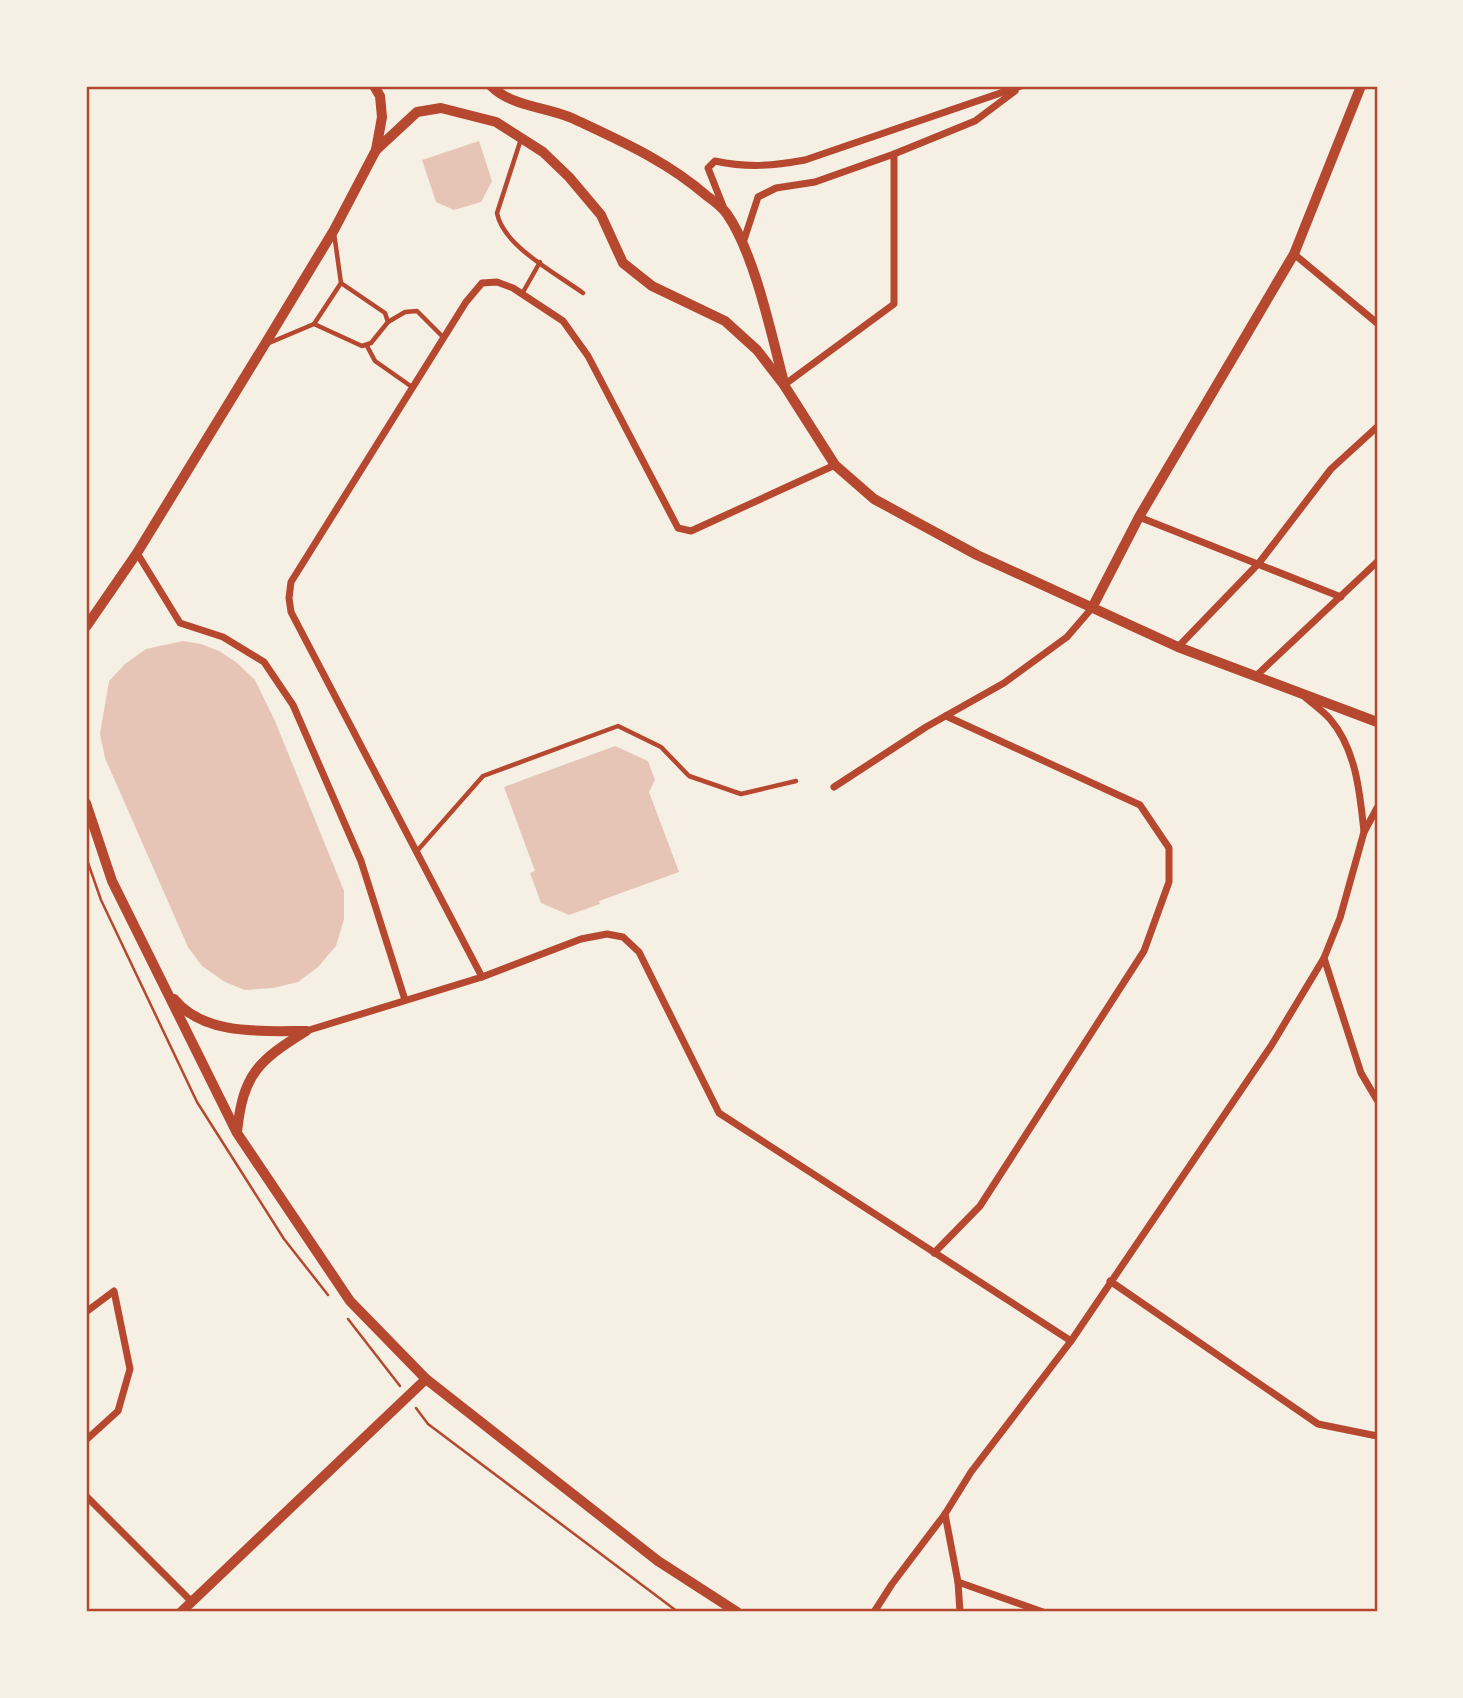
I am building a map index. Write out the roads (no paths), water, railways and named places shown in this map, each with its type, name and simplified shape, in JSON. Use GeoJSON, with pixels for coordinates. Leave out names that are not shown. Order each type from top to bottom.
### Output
{"type":"FeatureCollection","features":[{"type":"Feature","properties":{"kind":"street"},"geometry":{"type":"LineString","coordinates":[[86,627],[138,553],[334,230],[376,150],[382,117],[380,96],[374,86]]}},
{"type":"Feature","properties":{"kind":"street"},"geometry":{"type":"LineString","coordinates":[[491,86],[510,99],[561,113],[650,156],[692,183],[726,212]]}},
{"type":"Feature","properties":{"kind":"street"},"geometry":{"type":"LineString","coordinates":[[784,385],[771,329],[743,243],[726,212],[708,168],[715,161],[738,166],[769,167],[805,160],[1021,86]]}},
{"type":"Feature","properties":{"kind":"street"},"geometry":{"type":"LineString","coordinates":[[743,243],[758,197],[776,188],[815,181],[894,154],[975,121],[1021,86]]}},
{"type":"Feature","properties":{"kind":"street"},"geometry":{"type":"LineString","coordinates":[[834,787],[946,716],[1004,684],[1067,637],[1092,608],[1139,517],[1294,254],[1361,86]]}},
{"type":"Feature","properties":{"kind":"street"},"geometry":{"type":"LineString","coordinates":[[376,150],[417,112],[442,108],[496,122],[551,160],[601,215],[623,264],[652,286],[725,321],[757,349],[784,385],[835,465],[874,499],[977,555],[1178,647],[1377,722]]}},
{"type":"Feature","properties":{"kind":"street"},"geometry":{"type":"LineString","coordinates":[[784,385],[894,304],[894,154]]}},
{"type":"Feature","properties":{"kind":"street"},"geometry":{"type":"LineString","coordinates":[[1294,254],[1377,323]]}},
{"type":"Feature","properties":{"kind":"street"},"geometry":{"type":"LineString","coordinates":[[482,977],[290,612],[289,598],[291,582],[466,302],[482,283],[497,282],[523,294],[563,320],[588,356],[678,528],[691,531],[835,465]]}},
{"type":"Feature","properties":{"kind":"street"},"geometry":{"type":"LineString","coordinates":[[1178,647],[1259,564],[1331,469],[1377,428]]}},
{"type":"Feature","properties":{"kind":"street"},"geometry":{"type":"LineString","coordinates":[[1139,517],[1340,597]]}},
{"type":"Feature","properties":{"kind":"street"},"geometry":{"type":"LineString","coordinates":[[138,553],[180,623],[223,637],[264,662],[292,705],[361,861],[405,1000]]}},
{"type":"Feature","properties":{"kind":"street"},"geometry":{"type":"LineString","coordinates":[[1257,675],[1377,562]]}},
{"type":"Feature","properties":{"kind":"street"},"geometry":{"type":"LineString","coordinates":[[1303,695],[1329,718],[1344,739],[1359,788],[1364,832]]}},
{"type":"Feature","properties":{"kind":"street"},"geometry":{"type":"LineString","coordinates":[[934,1253],[980,1206],[1144,951],[1169,882],[1170,848],[1140,805],[946,716]]}},
{"type":"Feature","properties":{"kind":"street"},"geometry":{"type":"LineString","coordinates":[[86,803],[112,881],[237,1133],[349,1301],[426,1379],[658,1561],[737,1612]]}},
{"type":"Feature","properties":{"kind":"street"},"geometry":{"type":"LineString","coordinates":[[874,1612],[945,1514],[971,1472],[1071,1340],[1271,1046],[1324,958],[1340,918],[1364,832],[1377,808]]}},
{"type":"Feature","properties":{"kind":"street"},"geometry":{"type":"LineString","coordinates":[[237,1133],[240,1106],[255,1070],[279,1048],[306,1031],[482,977],[581,939],[607,934],[623,937],[639,952],[719,1113],[1071,1340]]}},
{"type":"Feature","properties":{"kind":"street"},"geometry":{"type":"LineString","coordinates":[[1324,958],[1361,1073],[1377,1100]]}},
{"type":"Feature","properties":{"kind":"street"},"geometry":{"type":"LineString","coordinates":[[152,961],[176,1002],[196,1017],[218,1025],[262,1031],[306,1031]]}},
{"type":"Feature","properties":{"kind":"street"},"geometry":{"type":"LineString","coordinates":[[1110,1281],[1318,1424],[1377,1436]]}},
{"type":"Feature","properties":{"kind":"street"},"geometry":{"type":"LineString","coordinates":[[86,1312],[114,1291],[130,1369],[118,1411],[86,1440]]}},
{"type":"Feature","properties":{"kind":"street"},"geometry":{"type":"LineString","coordinates":[[181,1612],[426,1379]]}},
{"type":"Feature","properties":{"kind":"street"},"geometry":{"type":"LineString","coordinates":[[86,1496],[192,1602]]}},
{"type":"Feature","properties":{"kind":"street"},"geometry":{"type":"LineString","coordinates":[[945,1514],[958,1581],[960,1612]]}},
{"type":"Feature","properties":{"kind":"street"},"geometry":{"type":"LineString","coordinates":[[958,1581],[1043,1612]]}},
{"type":"Feature","properties":{"kind":"lane"},"geometry":{"type":"LineString","coordinates":[[521,139],[497,213],[499,224],[513,241],[583,293]]}},
{"type":"Feature","properties":{"kind":"lane"},"geometry":{"type":"LineString","coordinates":[[265,344],[314,324],[341,284],[334,230]]}},
{"type":"Feature","properties":{"kind":"lane"},"geometry":{"type":"LineString","coordinates":[[523,294],[540,262]]}},
{"type":"Feature","properties":{"kind":"lane"},"geometry":{"type":"LineString","coordinates":[[341,284],[385,313],[388,322]]}},
{"type":"Feature","properties":{"kind":"lane"},"geometry":{"type":"LineString","coordinates":[[367,346],[388,322],[405,312],[416,311],[444,337]]}},
{"type":"Feature","properties":{"kind":"lane"},"geometry":{"type":"LineString","coordinates":[[314,324],[367,346]]}},
{"type":"Feature","properties":{"kind":"lane"},"geometry":{"type":"LineString","coordinates":[[367,346],[375,361],[412,388]]}},
{"type":"Feature","properties":{"kind":"lane"},"geometry":{"type":"LineString","coordinates":[[416,852],[483,776],[618,726],[661,747],[689,776],[741,794],[796,781]]}}]}
